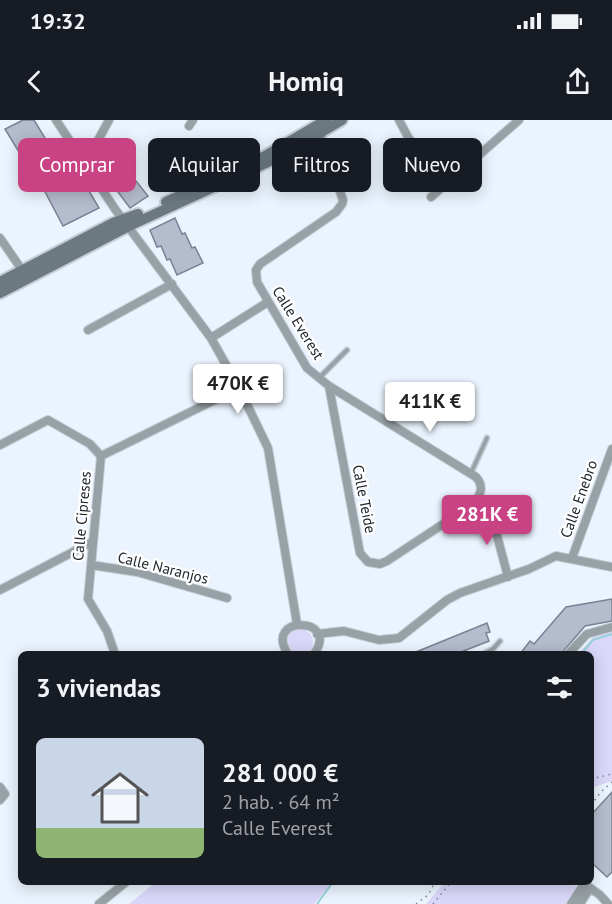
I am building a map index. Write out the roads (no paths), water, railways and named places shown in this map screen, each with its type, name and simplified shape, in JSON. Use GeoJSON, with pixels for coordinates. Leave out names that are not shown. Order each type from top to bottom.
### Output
{"type":"FeatureCollection","features":[{"type":"Feature","properties":{"kind":"street"},"geometry":{"type":"LineString","coordinates":[[56,120],[68,138]]}},
{"type":"Feature","properties":{"kind":"street"},"geometry":{"type":"LineString","coordinates":[[99,138],[109,120]]}},
{"type":"Feature","properties":{"kind":"street"},"geometry":{"type":"LineString","coordinates":[[0,293],[127,223],[265,156],[326,120]]}},
{"type":"Feature","properties":{"kind":"street"},"geometry":{"type":"LineString","coordinates":[[0,282],[113,223],[127,223],[249,172],[342,120]]}},
{"type":"Feature","properties":{"kind":"street"},"geometry":{"type":"LineString","coordinates":[[399,120],[409,138]]}},
{"type":"Feature","properties":{"kind":"street"},"geometry":{"type":"LineString","coordinates":[[482,152],[519,120]]}},
{"type":"Feature","properties":{"kind":"street","name":"Calle Everest"},"geometry":{"type":"LineString","coordinates":[[320,134],[343,200],[342,204],[336,212],[257,268],[257,282],[307,368],[329,386],[471,474]]}},
{"type":"Feature","properties":{"kind":"street"},"geometry":{"type":"LineString","coordinates":[[105,192],[211,338],[239,388],[268,448],[297,624]]}},
{"type":"Feature","properties":{"kind":"street"},"geometry":{"type":"LineString","coordinates":[[431,197],[436,192]]}},
{"type":"Feature","properties":{"kind":"street"},"geometry":{"type":"LineString","coordinates":[[1,243],[22,270]]}},
{"type":"Feature","properties":{"kind":"street"},"geometry":{"type":"LineString","coordinates":[[88,330],[172,284]]}},
{"type":"Feature","properties":{"kind":"street"},"geometry":{"type":"LineString","coordinates":[[211,338],[268,302]]}},
{"type":"Feature","properties":{"kind":"street","name":"Calle Teide"},"geometry":{"type":"LineString","coordinates":[[329,386],[360,553],[368,562],[380,564],[387,561],[475,503]]}},
{"type":"Feature","properties":{"kind":"street","name":"Calle Cipreses"},"geometry":{"type":"LineString","coordinates":[[114,651],[107,631],[88,599],[100,456],[239,388]]}},
{"type":"Feature","properties":{"kind":"street"},"geometry":{"type":"LineString","coordinates":[[0,445],[48,420],[90,444],[100,456]]}},
{"type":"Feature","properties":{"kind":"street","name":"Calle Enebro"},"geometry":{"type":"LineString","coordinates":[[572,558],[612,449]]}},
{"type":"Feature","properties":{"kind":"street"},"geometry":{"type":"LineString","coordinates":[[471,474],[480,481],[482,489],[475,503],[487,505],[490,509],[508,577]]}},
{"type":"Feature","properties":{"kind":"street"},"geometry":{"type":"LineString","coordinates":[[0,590],[92,542]]}},
{"type":"Feature","properties":{"kind":"street"},"geometry":{"type":"LineString","coordinates":[[318,634],[344,631],[379,640],[399,638],[447,600],[460,593],[508,577],[556,556],[612,567]]}},
{"type":"Feature","properties":{"kind":"street","name":"Calle Naranjos"},"geometry":{"type":"LineString","coordinates":[[91,566],[137,572],[227,598]]}},
{"type":"Feature","properties":{"kind":"street"},"geometry":{"type":"LineString","coordinates":[[286,651],[283,639],[288,629],[297,624],[311,627],[318,634],[319,646],[316,651]]}},
{"type":"Feature","properties":{"kind":"street"},"geometry":{"type":"LineString","coordinates":[[571,651],[587,634],[612,627]]}},
{"type":"Feature","properties":{"kind":"street"},"geometry":{"type":"LineString","coordinates":[[0,787],[5,794],[0,800]]}},
{"type":"Feature","properties":{"kind":"street"},"geometry":{"type":"LineString","coordinates":[[99,904],[122,885]]}},
{"type":"Feature","properties":{"kind":"street"},"geometry":{"type":"LineString","coordinates":[[571,904],[585,885]]}},
{"type":"Feature","properties":{"kind":"street"},"geometry":{"type":"LineString","coordinates":[[580,904],[585,885]]}},
{"type":"Feature","properties":{"kind":"street"},"geometry":{"type":"LineString","coordinates":[[585,885],[608,904]]}},
{"type":"Feature","properties":{"kind":"lane"},"geometry":{"type":"LineString","coordinates":[[320,378],[347,350]]}},
{"type":"Feature","properties":{"kind":"lane"},"geometry":{"type":"LineString","coordinates":[[471,474],[487,438]]}},
{"type":"Feature","properties":{"kind":"lane"},"geometry":{"type":"LineString","coordinates":[[489,651],[500,641]]}},
{"type":"Feature","properties":{"kind":"waterway"},"geometry":{"type":"LineString","coordinates":[[584,651],[593,640],[612,634]]}},
{"type":"Feature","properties":{"kind":"waterway"},"geometry":{"type":"LineString","coordinates":[[317,904],[331,885]]}}]}
